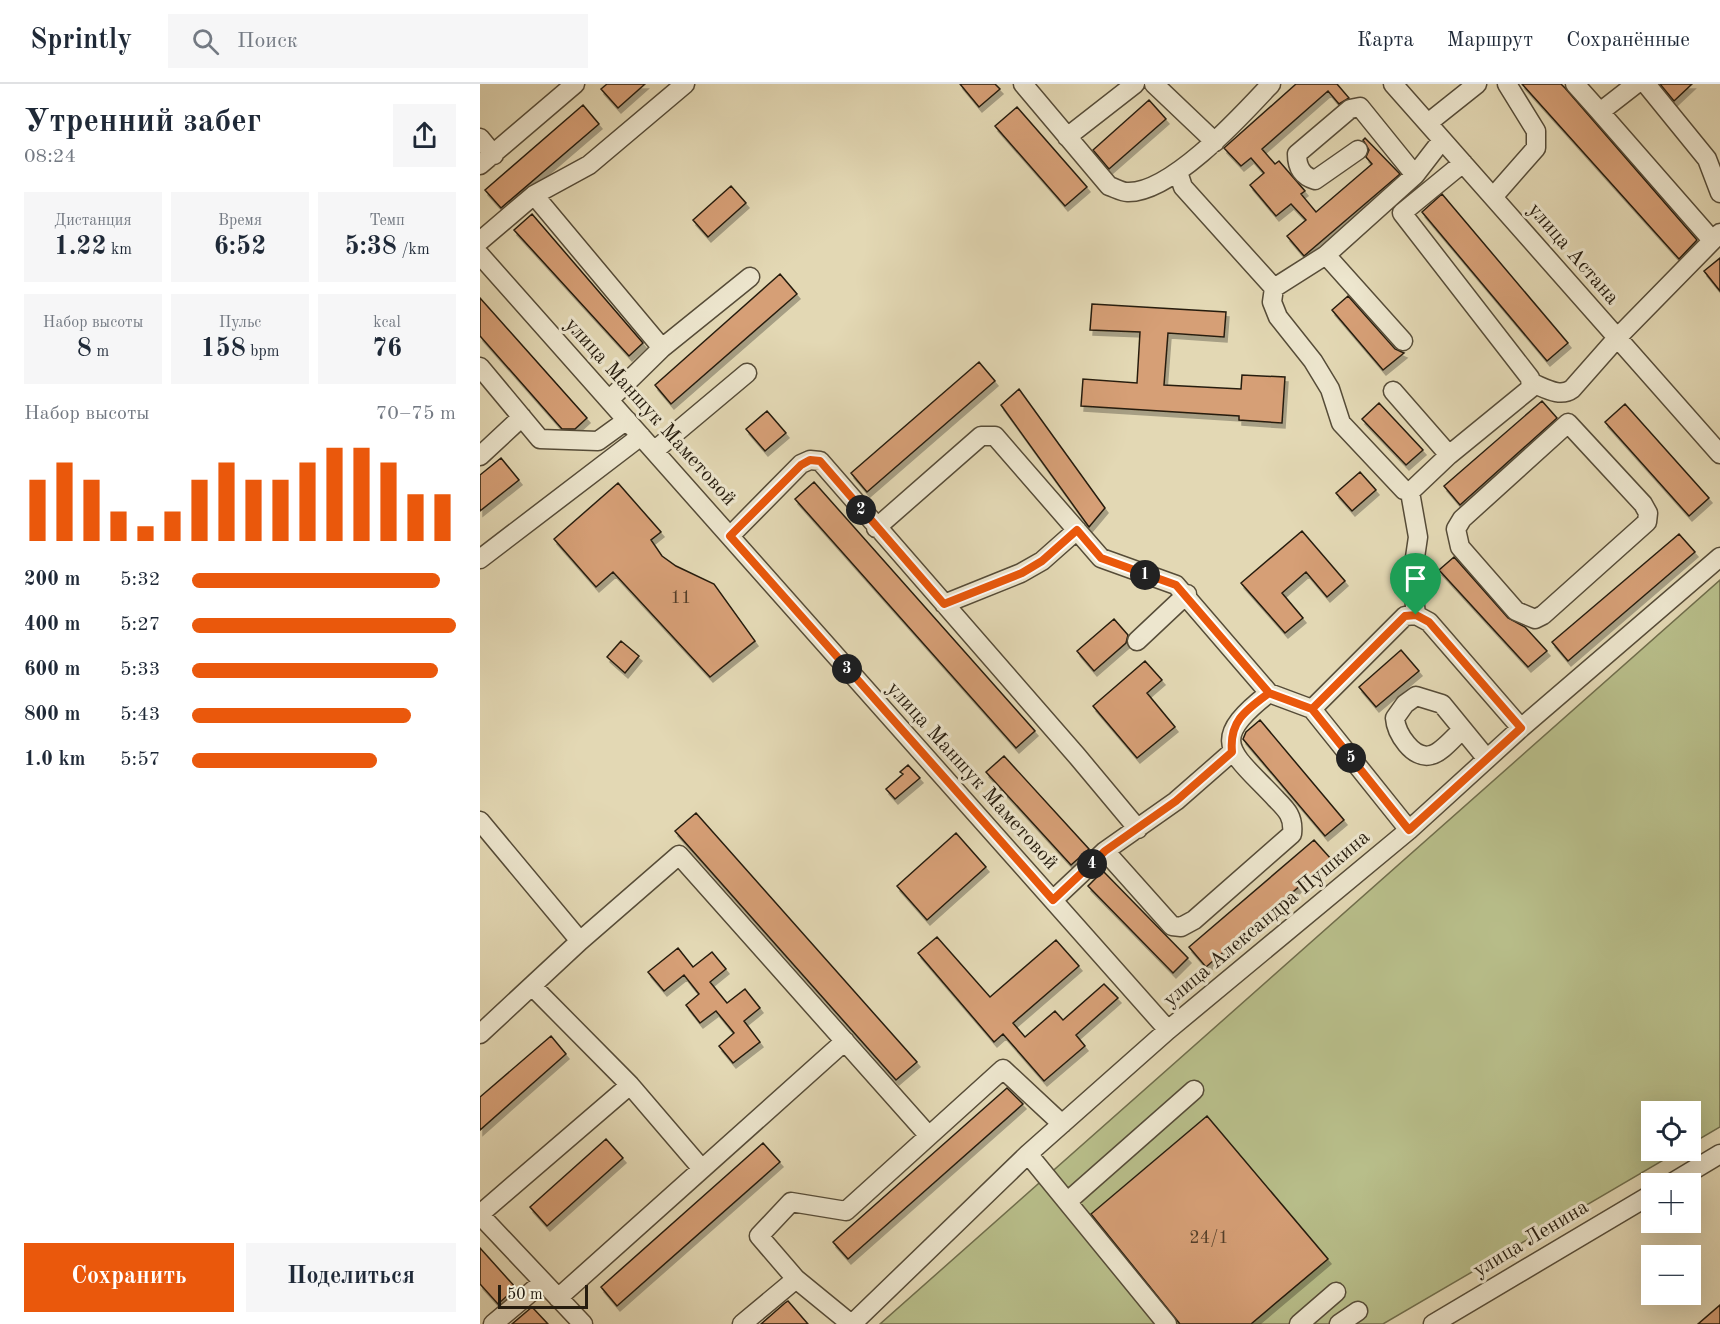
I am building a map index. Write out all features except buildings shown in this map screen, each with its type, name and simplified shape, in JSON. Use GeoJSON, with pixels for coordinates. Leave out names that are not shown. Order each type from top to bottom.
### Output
{"type":"FeatureCollection","features":[{"type":"Feature","properties":{"kind":"street"},"geometry":{"type":"LineString","coordinates":[[480,138],[487,160],[575,84]]}},
{"type":"Feature","properties":{"kind":"street"},"geometry":{"type":"LineString","coordinates":[[480,241],[534,195],[589,165],[685,84]]}},
{"type":"Feature","properties":{"kind":"street"},"geometry":{"type":"LineString","coordinates":[[1023,84],[1109,186],[1127,192],[1142,189],[1178,172],[1215,142],[1271,84]]}},
{"type":"Feature","properties":{"kind":"street"},"geometry":{"type":"LineString","coordinates":[[1067,137],[1135,84]]}},
{"type":"Feature","properties":{"kind":"street"},"geometry":{"type":"LineString","coordinates":[[1154,84],[1215,142]]}},
{"type":"Feature","properties":{"kind":"street","name":"улица Астана"},"geometry":{"type":"LineString","coordinates":[[1393,84],[1720,454]]}},
{"type":"Feature","properties":{"kind":"street"},"geometry":{"type":"LineString","coordinates":[[1428,123],[1477,84]]}},
{"type":"Feature","properties":{"kind":"street"},"geometry":{"type":"LineString","coordinates":[[1493,197],[1536,148],[1536,131],[1507,84]]}},
{"type":"Feature","properties":{"kind":"street"},"geometry":{"type":"LineString","coordinates":[[1568,423],[1462,519],[1456,529],[1460,547],[1516,611],[1535,619],[1543,615],[1647,522],[1648,513],[1643,504],[1568,423],[1566,394],[1617,338],[1716,237],[1575,84]]}},
{"type":"Feature","properties":{"kind":"street"},"geometry":{"type":"LineString","coordinates":[[1600,112],[1636,84]]}},
{"type":"Feature","properties":{"kind":"street"},"geometry":{"type":"LineString","coordinates":[[1646,84],[1707,159],[1720,193]]}},
{"type":"Feature","properties":{"kind":"street"},"geometry":{"type":"LineString","coordinates":[[1358,150],[1315,180],[1306,177],[1297,164],[1297,154],[1350,109],[1360,107],[1415,175]]}},
{"type":"Feature","properties":{"kind":"street"},"geometry":{"type":"LineString","coordinates":[[1410,492],[1404,490],[1341,423],[1330,389],[1313,361],[1278,317],[1272,302],[1274,288],[1326,255],[1415,175],[1442,140]]}},
{"type":"Feature","properties":{"kind":"street"},"geometry":{"type":"LineString","coordinates":[[1463,163],[1402,213],[1532,383],[1566,394]]}},
{"type":"Feature","properties":{"kind":"street"},"geometry":{"type":"LineString","coordinates":[[1178,172],[1183,187],[1274,288]]}},
{"type":"Feature","properties":{"kind":"street"},"geometry":{"type":"LineString","coordinates":[[534,195],[662,348]]}},
{"type":"Feature","properties":{"kind":"street","name":"улица Маншук Маметовой"},"geometry":{"type":"LineString","coordinates":[[480,255],[1168,1030]]}},
{"type":"Feature","properties":{"kind":"street"},"geometry":{"type":"LineString","coordinates":[[1326,255],[1403,341]]}},
{"type":"Feature","properties":{"kind":"street"},"geometry":{"type":"LineString","coordinates":[[609,400],[662,348],[750,277]]}},
{"type":"Feature","properties":{"kind":"street"},"geometry":{"type":"LineString","coordinates":[[480,367],[540,439],[598,441],[627,420]]}},
{"type":"Feature","properties":{"kind":"street"},"geometry":{"type":"LineString","coordinates":[[654,451],[747,373]]}},
{"type":"Feature","properties":{"kind":"street"},"geometry":{"type":"LineString","coordinates":[[1410,492],[1449,455],[1532,388],[1532,383]]}},
{"type":"Feature","properties":{"kind":"street"},"geometry":{"type":"LineString","coordinates":[[1393,391],[1449,455]]}},
{"type":"Feature","properties":{"kind":"street"},"geometry":{"type":"LineString","coordinates":[[480,456],[522,417]]}},
{"type":"Feature","properties":{"kind":"street"},"geometry":{"type":"LineString","coordinates":[[480,560],[641,436]]}},
{"type":"Feature","properties":{"kind":"street"},"geometry":{"type":"LineString","coordinates":[[876,528],[981,436],[995,436],[1101,558],[1176,585],[1187,594],[1269,693],[1312,709],[1409,830]]}},
{"type":"Feature","properties":{"kind":"street"},"geometry":{"type":"LineString","coordinates":[[730,536],[801,465],[810,460],[820,461],[1138,829]]}},
{"type":"Feature","properties":{"kind":"street"},"geometry":{"type":"LineString","coordinates":[[1410,492],[1418,537],[1412,578],[1416,615]]}},
{"type":"Feature","properties":{"kind":"street"},"geometry":{"type":"LineString","coordinates":[[944,604],[1022,573],[1042,561],[1077,530]]}},
{"type":"Feature","properties":{"kind":"street","name":"улица Александра Пушкина"},"geometry":{"type":"LineString","coordinates":[[851,1324],[1028,1154],[1168,1030],[1409,830],[1521,728],[1720,557]]}},
{"type":"Feature","properties":{"kind":"street"},"geometry":{"type":"LineString","coordinates":[[1137,640],[1187,594]]}},
{"type":"Feature","properties":{"kind":"street"},"geometry":{"type":"LineString","coordinates":[[1312,709],[1405,616],[1416,615],[1429,622],[1521,728]]}},
{"type":"Feature","properties":{"kind":"street"},"geometry":{"type":"LineString","coordinates":[[1105,851],[1172,926],[1181,927],[1194,920],[1292,834],[1290,814],[1232,752],[1230,736],[1234,727],[1246,710],[1269,693]]}},
{"type":"Feature","properties":{"kind":"street"},"geometry":{"type":"LineString","coordinates":[[1461,731],[1487,759]]}},
{"type":"Feature","properties":{"kind":"street"},"geometry":{"type":"LineString","coordinates":[[1053,900],[1105,851],[1176,801],[1232,752]]}},
{"type":"Feature","properties":{"kind":"street"},"geometry":{"type":"LineString","coordinates":[[480,821],[580,941]]}},
{"type":"Feature","properties":{"kind":"street"},"geometry":{"type":"LineString","coordinates":[[480,1034],[580,941],[679,855],[929,1136]]}},
{"type":"Feature","properties":{"kind":"street"},"geometry":{"type":"LineString","coordinates":[[531,986],[630,1086],[702,1169]]}},
{"type":"Feature","properties":{"kind":"street"},"geometry":{"type":"LineString","coordinates":[[558,1298],[844,1041]]}},
{"type":"Feature","properties":{"kind":"street"},"geometry":{"type":"LineString","coordinates":[[851,1324],[796,1279],[759,1236],[791,1202],[846,1211],[1003,1069],[1062,1124]]}},
{"type":"Feature","properties":{"kind":"street"},"geometry":{"type":"LineString","coordinates":[[583,1324],[480,1215],[630,1086]]}},
{"type":"Feature","properties":{"kind":"street"},"geometry":{"type":"LineString","coordinates":[[1068,1201],[1194,1090]]}},
{"type":"Feature","properties":{"kind":"street"},"geometry":{"type":"LineString","coordinates":[[1028,1154],[1167,1324]]}},
{"type":"Feature","properties":{"kind":"street"},"geometry":{"type":"LineString","coordinates":[[1688,1173],[1720,1154]]}},
{"type":"Feature","properties":{"kind":"street","name":"улица Ленина"},"geometry":{"type":"LineString","coordinates":[[1433,1324],[1641,1201]]}},
{"type":"Feature","properties":{"kind":"street"},"geometry":{"type":"LineString","coordinates":[[742,1324],[796,1279]]}},
{"type":"Feature","properties":{"kind":"street"},"geometry":{"type":"LineString","coordinates":[[493,1324],[543,1282]]}},
{"type":"Feature","properties":{"kind":"street"},"geometry":{"type":"LineString","coordinates":[[1299,1324],[1336,1292]]}},
{"type":"Feature","properties":{"kind":"street"},"geometry":{"type":"LineString","coordinates":[[1339,1324],[1358,1311]]}},
{"type":"Feature","properties":{"kind":"green space"},"geometry":{"type":"Polygon","coordinates":[[[1720,580],[1720,1127],[1701,1138],[1701,1101],[1641,1101],[1641,1161],[1662,1161],[1383,1324],[880,1324],[1720,580]]]}},
{"type":"Feature","properties":{"kind":"route"},"geometry":{"type":"LineString","coordinates":[[1416,615],[1405,616],[1312,709],[1269,693],[1187,594],[1176,585],[1101,558],[1077,530],[1042,561],[1022,573],[944,604],[820,461],[810,460],[801,465],[730,536],[1053,900],[1105,851],[1176,801],[1232,752],[1230,736],[1234,727],[1246,710],[1269,693],[1312,709],[1409,830],[1521,728],[1429,622],[1416,615]]}}]}
